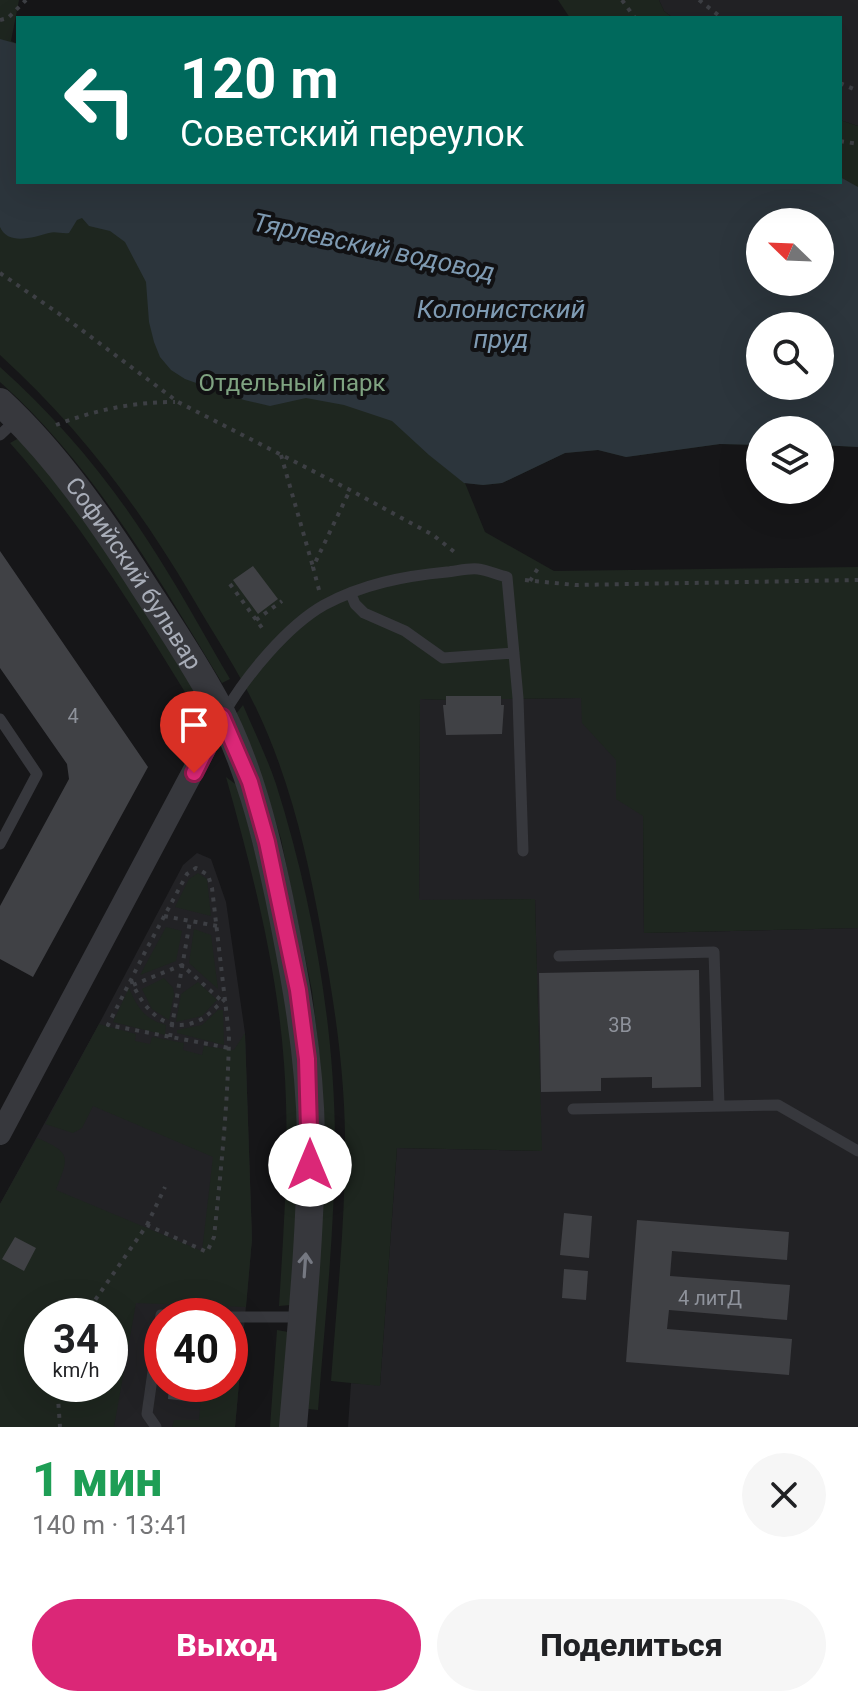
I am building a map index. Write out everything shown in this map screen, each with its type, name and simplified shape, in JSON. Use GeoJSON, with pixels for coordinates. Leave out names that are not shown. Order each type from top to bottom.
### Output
{"type":"FeatureCollection","features":[{"type":"Feature","properties":{"kind":"street","name":"Софийский бульвар"},"geometry":{"type":"LineString","coordinates":[[6,418],[66,475],[125,556],[222,717],[250,782],[267,842],[298,990],[307,1059],[311,1135],[308,1223],[293,1427]]}},
{"type":"Feature","properties":{"kind":"street"},"geometry":{"type":"LineString","coordinates":[[0,1134],[222,717]]}},
{"type":"Feature","properties":{"kind":"lane"},"geometry":{"type":"LineString","coordinates":[[222,717],[239,688],[276,647],[323,606],[383,581],[408,576],[476,569],[507,577],[518,698],[523,851]]}},
{"type":"Feature","properties":{"kind":"lane"},"geometry":{"type":"LineString","coordinates":[[351,594],[364,613],[405,631],[443,658],[514,653]]}},
{"type":"Feature","properties":{"kind":"lane"},"geometry":{"type":"LineString","coordinates":[[0,719],[37,774],[0,844]]}},
{"type":"Feature","properties":{"kind":"lane"},"geometry":{"type":"LineString","coordinates":[[559,956],[714,952],[719,1105]]}},
{"type":"Feature","properties":{"kind":"lane"},"geometry":{"type":"LineString","coordinates":[[573,1109],[778,1105],[858,1151]]}},
{"type":"Feature","properties":{"kind":"lane"},"geometry":{"type":"LineString","coordinates":[[248,1317],[302,1317]]}},
{"type":"Feature","properties":{"kind":"lane"},"geometry":{"type":"LineString","coordinates":[[149,1402],[147,1414],[156,1427]]}},
{"type":"Feature","properties":{"kind":"path"},"geometry":{"type":"LineString","coordinates":[[0,20],[8,18],[26,0]]}},
{"type":"Feature","properties":{"kind":"path"},"geometry":{"type":"LineString","coordinates":[[699,0],[719,16]]}},
{"type":"Feature","properties":{"kind":"path"},"geometry":{"type":"LineString","coordinates":[[0,273],[178,402],[433,535],[476,569]]}},
{"type":"Feature","properties":{"kind":"path"},"geometry":{"type":"LineString","coordinates":[[63,422],[140,402],[178,402]]}},
{"type":"Feature","properties":{"kind":"path"},"geometry":{"type":"LineString","coordinates":[[281,455],[323,606]]}},
{"type":"Feature","properties":{"kind":"path"},"geometry":{"type":"LineString","coordinates":[[313,567],[350,490]]}},
{"type":"Feature","properties":{"kind":"path"},"geometry":{"type":"LineString","coordinates":[[530,581],[540,565]]}},
{"type":"Feature","properties":{"kind":"path"},"geometry":{"type":"LineString","coordinates":[[507,577],[575,585],[858,580]]}},
{"type":"Feature","properties":{"kind":"path"},"geometry":{"type":"LineString","coordinates":[[230,584],[276,647]]}},
{"type":"Feature","properties":{"kind":"path"},"geometry":{"type":"LineString","coordinates":[[256,620],[282,601]]}},
{"type":"Feature","properties":{"kind":"path"},"geometry":{"type":"LineString","coordinates":[[147,1225],[207,1252],[214,1237],[228,1100],[229,1048],[210,879],[200,869],[191,870],[108,1025],[229,1048]]}},
{"type":"Feature","properties":{"kind":"path"},"geometry":{"type":"LineString","coordinates":[[164,916],[217,926]]}},
{"type":"Feature","properties":{"kind":"path"},"geometry":{"type":"LineString","coordinates":[[170,1037],[190,921]]}},
{"type":"Feature","properties":{"kind":"path"},"geometry":{"type":"LineString","coordinates":[[132,982],[182,965]]}},
{"type":"Feature","properties":{"kind":"path"},"geometry":{"type":"LineString","coordinates":[[182,965],[224,1000]]}},
{"type":"Feature","properties":{"kind":"path"},"geometry":{"type":"LineString","coordinates":[[132,982],[148,1011],[159,1020],[172,1023],[195,1022],[224,1000]]}},
{"type":"Feature","properties":{"kind":"path"},"geometry":{"type":"LineString","coordinates":[[96,1298],[147,1225],[165,1187]]}},
{"type":"Feature","properties":{"kind":"path"},"geometry":{"type":"LineString","coordinates":[[58,1402],[60,1427]]}},
{"type":"Feature","properties":{"kind":"shaded area"},"geometry":{"type":"Polygon","coordinates":[[[659,0],[858,0],[858,126],[842,121],[842,16],[670,16],[659,0]]]}},
{"type":"Feature","properties":{"kind":"shaded area"},"geometry":{"type":"Polygon","coordinates":[[[446,696],[501,696],[502,699],[642,697],[644,933],[858,928],[858,1427],[348,1427],[351,1383],[380,1385],[397,1148],[541,1151],[535,899],[419,901],[420,699],[446,700],[446,696]]]}},
{"type":"Feature","properties":{"kind":"shaded area"},"geometry":{"type":"Polygon","coordinates":[[[197,853],[211,859],[226,902],[245,1033],[252,1239],[247,1298],[144,1298],[144,1402],[237,1402],[235,1427],[0,1427],[0,1204],[183,865],[197,853]]]}},
{"type":"Feature","properties":{"kind":"green space","name":"Отдельный парк"},"geometry":{"type":"Polygon","coordinates":[[[0,0],[19,0],[11,41],[16,43],[16,184],[842,184],[842,121],[858,126],[858,447],[834,446],[834,416],[746,416],[746,445],[720,444],[626,457],[598,450],[565,453],[502,483],[465,483],[485,532],[554,571],[858,567],[858,928],[644,933],[643,816],[616,799],[616,760],[582,723],[581,698],[447,696],[447,700],[420,699],[419,900],[535,899],[542,1151],[397,1148],[380,1386],[331,1381],[344,1196],[343,1084],[317,907],[280,765],[242,680],[171,562],[128,498],[55,409],[0,355],[0,0]]]}},
{"type":"Feature","properties":{"kind":"green space"},"geometry":{"type":"Polygon","coordinates":[[[558,0],[659,0],[670,16],[569,16],[558,0]]]}},
{"type":"Feature","properties":{"kind":"green space"},"geometry":{"type":"Polygon","coordinates":[[[0,367],[61,428],[116,494],[169,575],[230,679],[222,683],[148,563],[94,486],[65,449],[0,382],[0,367]]]}},
{"type":"Feature","properties":{"kind":"green space"},"geometry":{"type":"Polygon","coordinates":[[[19,438],[58,483],[117,562],[196,692],[188,697],[83,535],[10,443],[19,438]]]}},
{"type":"Feature","properties":{"kind":"green space"},"geometry":{"type":"Polygon","coordinates":[[[243,705],[276,784],[300,869],[318,958],[330,1048],[335,1171],[318,1410],[308,1409],[324,1136],[320,1060],[312,991],[281,839],[264,784],[236,714],[243,705]]]}},
{"type":"Feature","properties":{"kind":"green space"},"geometry":{"type":"Polygon","coordinates":[[[226,777],[238,786],[272,922],[290,1026],[298,1152],[290,1305],[279,1306],[286,1154],[281,1027],[262,918],[226,777]]]}},
{"type":"Feature","properties":{"kind":"green space"},"geometry":{"type":"Polygon","coordinates":[[[198,873],[207,879],[211,916],[175,907],[189,879],[198,873]]]}},
{"type":"Feature","properties":{"kind":"green space"},"geometry":{"type":"Polygon","coordinates":[[[166,927],[182,931],[176,961],[140,975],[166,927]]]}},
{"type":"Feature","properties":{"kind":"green space"},"geometry":{"type":"Polygon","coordinates":[[[194,929],[211,935],[218,989],[189,963],[194,929]]]}},
{"type":"Feature","properties":{"kind":"green space"},"geometry":{"type":"Polygon","coordinates":[[[164,978],[174,994],[169,1020],[152,1009],[142,989],[164,978]]]}},
{"type":"Feature","properties":{"kind":"green space"},"geometry":{"type":"Polygon","coordinates":[[[198,982],[217,1000],[202,1016],[176,1022],[181,994],[198,982]]]}},
{"type":"Feature","properties":{"kind":"green space"},"geometry":{"type":"Polygon","coordinates":[[[129,988],[143,1012],[152,1020],[166,1025],[165,1035],[113,1022],[129,988]]]}},
{"type":"Feature","properties":{"kind":"green space"},"geometry":{"type":"Polygon","coordinates":[[[218,1010],[223,1010],[224,1045],[177,1033],[177,1030],[202,1025],[218,1010]]]}},
{"type":"Feature","properties":{"kind":"green space"},"geometry":{"type":"Polygon","coordinates":[[[99,1024],[136,1034],[135,1041],[150,1044],[152,1037],[184,1043],[183,1050],[202,1055],[204,1046],[234,1050],[245,1033],[252,1239],[247,1298],[144,1298],[144,1303],[136,1303],[128,1348],[128,1298],[24,1298],[24,1402],[118,1402],[114,1427],[0,1427],[0,1204],[37,1138],[57,1148],[64,1158],[56,1190],[202,1251],[213,1157],[93,1106],[82,1128],[73,1133],[45,1124],[99,1024]]]}},
{"type":"Feature","properties":{"kind":"green space"},"geometry":{"type":"Polygon","coordinates":[[[277,1330],[288,1332],[280,1427],[270,1427],[277,1330]]]}},
{"type":"Feature","properties":{"kind":"green space"},"geometry":{"type":"Polygon","coordinates":[[[200,1402],[237,1402],[235,1427],[172,1427],[174,1420],[199,1420],[200,1402]]]}},
{"type":"Feature","properties":{"kind":"water","name":"Колонистский пруд"},"geometry":{"type":"Polygon","coordinates":[[[0,39],[16,43],[16,184],[842,184],[842,178],[858,187],[858,447],[834,446],[834,416],[746,416],[746,445],[720,444],[626,457],[598,450],[565,453],[502,483],[464,483],[392,421],[344,405],[306,398],[270,406],[244,400],[185,379],[171,370],[160,357],[154,342],[146,282],[125,242],[110,231],[89,226],[82,218],[77,220],[69,233],[9,237],[0,227],[0,39]]]}},
{"type":"Feature","properties":{"kind":"building"},"geometry":{"type":"Polygon","coordinates":[[[0,551],[148,767],[33,977],[0,959],[0,906],[69,779],[67,764],[0,668],[0,551]]]}},
{"type":"Feature","properties":{"kind":"building"},"geometry":{"type":"Polygon","coordinates":[[[253,566],[278,599],[258,614],[233,580],[253,566]]]}},
{"type":"Feature","properties":{"kind":"building"},"geometry":{"type":"Polygon","coordinates":[[[446,696],[501,696],[501,705],[504,705],[502,734],[446,735],[443,705],[446,705],[446,696]]]}},
{"type":"Feature","properties":{"kind":"building"},"geometry":{"type":"Polygon","coordinates":[[[699,970],[701,1087],[652,1088],[652,1077],[601,1078],[601,1091],[541,1092],[539,973],[699,970]]]}},
{"type":"Feature","properties":{"kind":"building"},"geometry":{"type":"Polygon","coordinates":[[[564,1213],[592,1216],[589,1258],[560,1255],[564,1213]]]}},
{"type":"Feature","properties":{"kind":"building"},"geometry":{"type":"Polygon","coordinates":[[[637,1220],[789,1232],[787,1260],[672,1251],[670,1276],[790,1285],[787,1320],[669,1310],[667,1329],[792,1339],[789,1375],[626,1362],[637,1220]]]}},
{"type":"Feature","properties":{"kind":"building"},"geometry":{"type":"Polygon","coordinates":[[[15,1237],[36,1248],[24,1271],[2,1259],[15,1237]]]}},
{"type":"Feature","properties":{"kind":"building"},"geometry":{"type":"Polygon","coordinates":[[[564,1269],[588,1271],[586,1300],[562,1298],[564,1269]]]}},
{"type":"Feature","properties":{"kind":"route"},"geometry":{"type":"LineString","coordinates":[[194,773],[222,717],[250,782],[267,842],[298,990],[307,1059],[310,1165]]}},
{"type":"Feature","properties":{"kind":"water label","name":"Тярлевский водовод"},"geometry":{"type":"Point","coordinates":[374,247]}}]}
